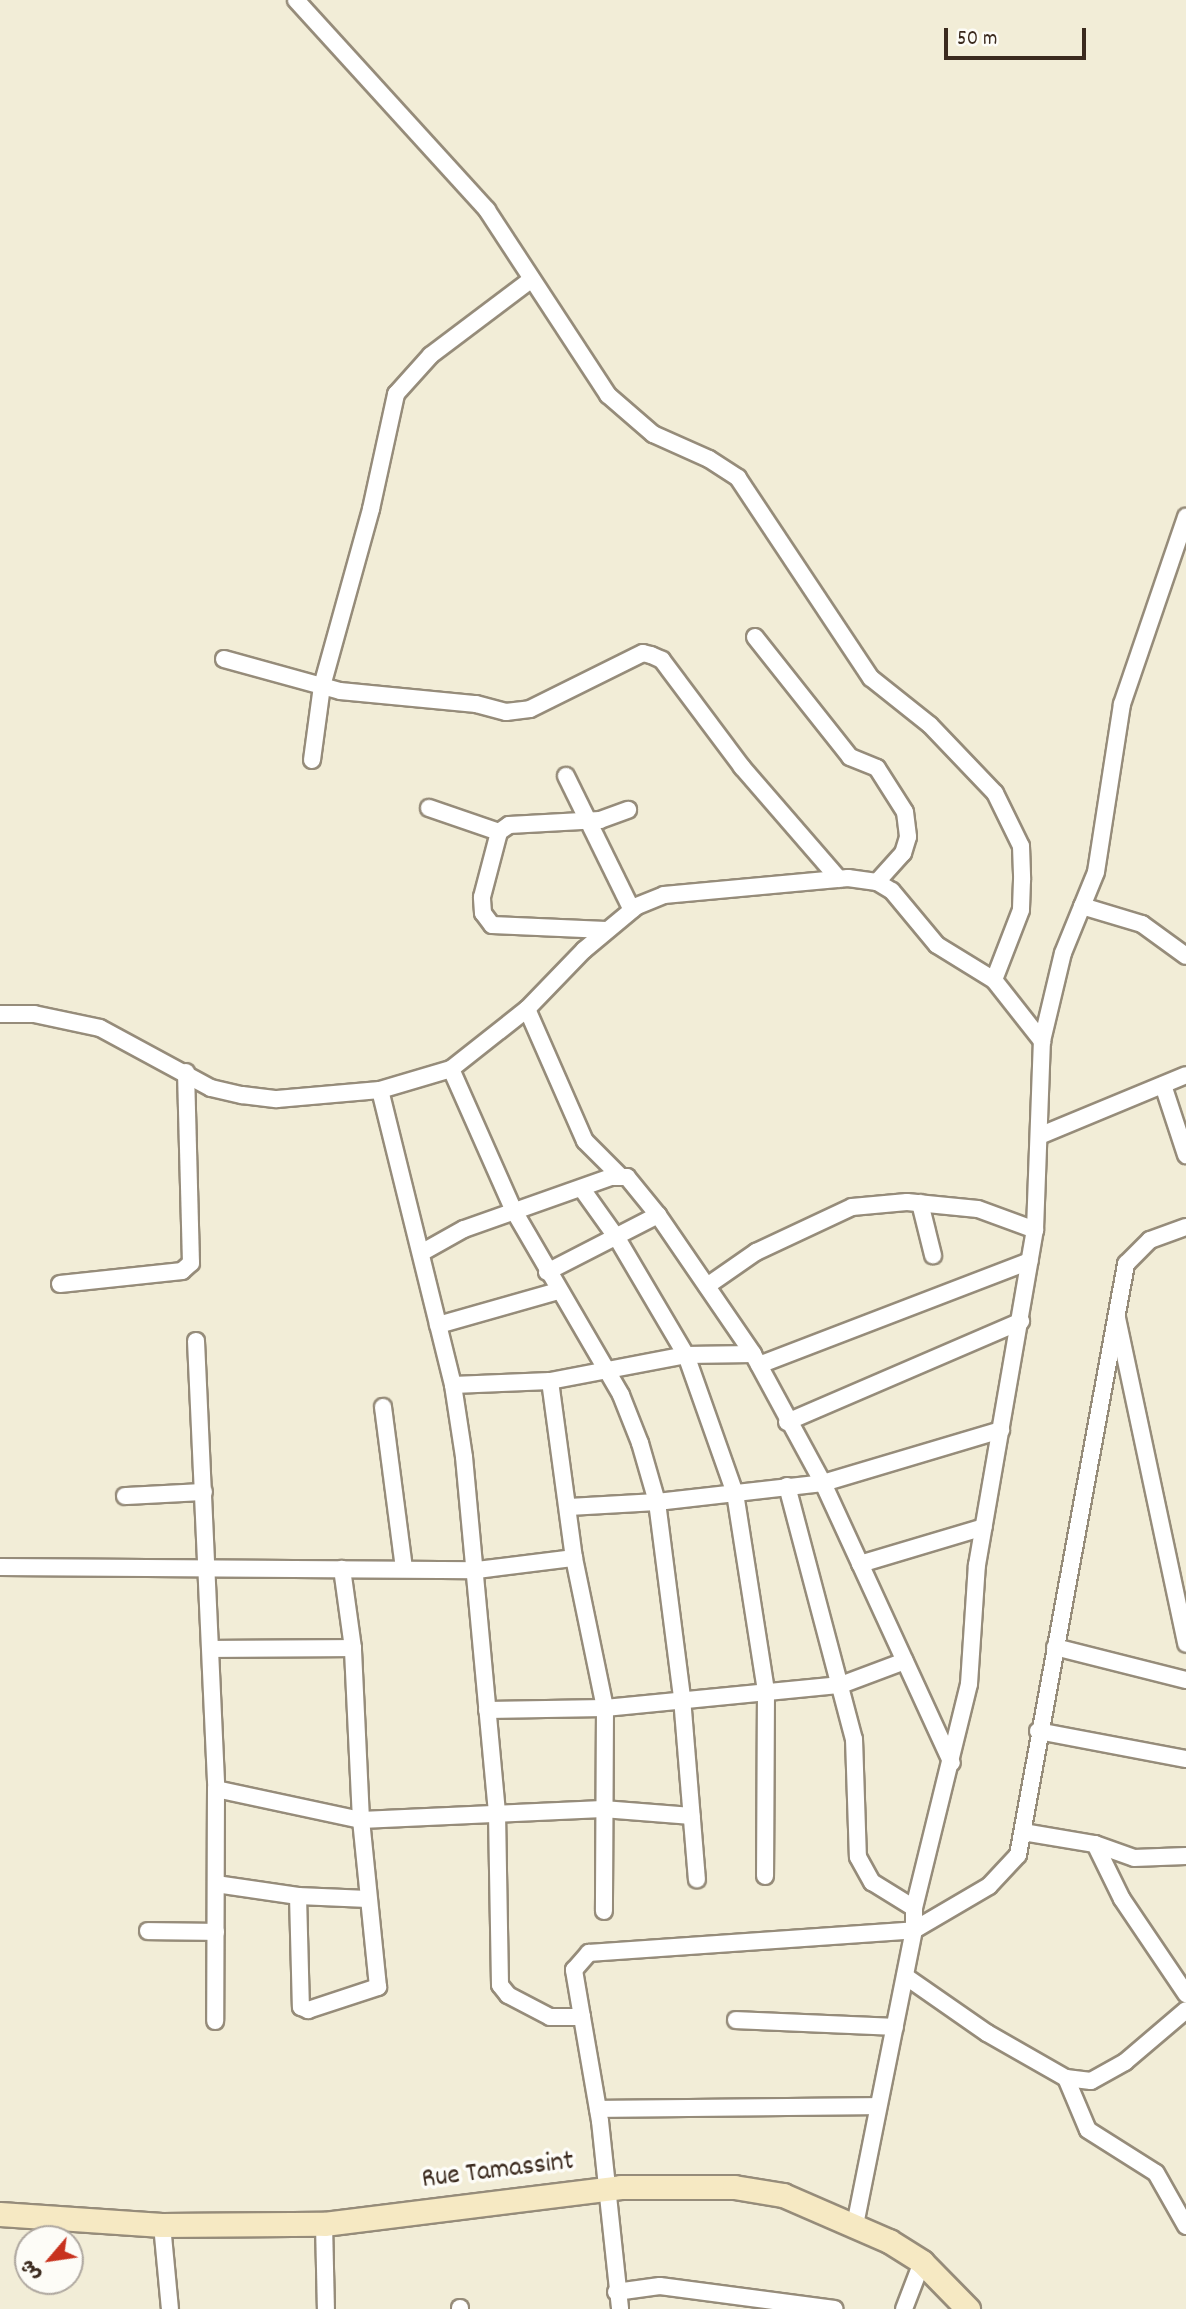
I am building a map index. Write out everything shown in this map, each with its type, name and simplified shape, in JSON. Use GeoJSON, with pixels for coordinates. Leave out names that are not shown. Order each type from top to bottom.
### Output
{"type":"FeatureCollection","features":[{"type":"Feature","properties":{"kind":"main road","name":"Rue Tamassint"},"geometry":{"type":"LineString","coordinates":[[0,2214],[162,2225],[324,2224],[606,2189],[734,2187],[783,2195],[855,2225],[922,2262],[968,2309]]}},
{"type":"Feature","properties":{"kind":"street"},"geometry":{"type":"LineString","coordinates":[[296,0],[486,210],[608,395],[653,434],[709,459],[738,478],[871,678],[930,725],[995,793],[1021,846],[1022,880],[1021,910],[994,979]]}},
{"type":"Feature","properties":{"kind":"street"},"geometry":{"type":"LineString","coordinates":[[312,760],[322,686],[371,509],[396,394],[431,355],[532,279]]}},
{"type":"Feature","properties":{"kind":"street"},"geometry":{"type":"LineString","coordinates":[[855,2225],[915,1930],[914,1908],[952,1763],[969,1684],[984,1527],[1035,1230],[1042,1041],[1063,953],[1096,872],[1122,704],[1186,517]]}},
{"type":"Feature","properties":{"kind":"street"},"geometry":{"type":"LineString","coordinates":[[755,637],[850,757],[877,768],[905,812],[908,837],[903,853],[877,883]]}},
{"type":"Feature","properties":{"kind":"street"},"geometry":{"type":"LineString","coordinates":[[224,659],[322,686],[506,712],[530,709],[643,653],[651,655],[662,660],[742,767],[839,879]]}},
{"type":"Feature","properties":{"kind":"street"},"geometry":{"type":"LineString","coordinates":[[566,776],[632,911]]}},
{"type":"Feature","properties":{"kind":"street"},"geometry":{"type":"LineString","coordinates":[[429,808],[499,832]]}},
{"type":"Feature","properties":{"kind":"street"},"geometry":{"type":"LineString","coordinates":[[606,930],[492,926],[483,913],[482,897],[499,832],[509,825],[588,821],[628,810]]}},
{"type":"Feature","properties":{"kind":"street"},"geometry":{"type":"LineString","coordinates":[[0,1014],[34,1014],[100,1028],[186,1072],[211,1088],[277,1099],[380,1090],[451,1069],[527,1009],[606,930],[632,911],[664,895],[839,879],[877,883],[892,891],[937,945],[994,979],[1042,1041]]}},
{"type":"Feature","properties":{"kind":"street"},"geometry":{"type":"LineString","coordinates":[[1082,905],[1142,924],[1186,956]]}},
{"type":"Feature","properties":{"kind":"street"},"geometry":{"type":"LineString","coordinates":[[527,1009],[579,1130],[619,1175],[627,1177],[658,1215],[756,1359],[823,1483],[952,1763]]}},
{"type":"Feature","properties":{"kind":"street"},"geometry":{"type":"LineString","coordinates":[[451,1069],[514,1211],[630,1414],[657,1502],[682,1698],[697,1879]]}},
{"type":"Feature","properties":{"kind":"street"},"geometry":{"type":"LineString","coordinates":[[60,1284],[182,1271],[191,1263],[186,1072]]}},
{"type":"Feature","properties":{"kind":"street"},"geometry":{"type":"LineString","coordinates":[[1039,1136],[1186,1075]]}},
{"type":"Feature","properties":{"kind":"street"},"geometry":{"type":"LineString","coordinates":[[1163,1085],[1183,1137],[1186,1155]]}},
{"type":"Feature","properties":{"kind":"street"},"geometry":{"type":"LineString","coordinates":[[380,1090],[453,1385],[477,1570],[497,1814],[500,1985],[508,1995],[550,2017],[582,2017]]}},
{"type":"Feature","properties":{"kind":"street"},"geometry":{"type":"LineString","coordinates":[[421,1253],[464,1229],[619,1175]]}},
{"type":"Feature","properties":{"kind":"street"},"geometry":{"type":"LineString","coordinates":[[582,1189],[617,1238],[686,1355],[735,1493],[766,1691],[765,1876]]}},
{"type":"Feature","properties":{"kind":"street"},"geometry":{"type":"LineString","coordinates":[[707,1286],[756,1252],[852,1207],[920,1203],[978,1209],[1035,1230]]}},
{"type":"Feature","properties":{"kind":"street"},"geometry":{"type":"LineString","coordinates":[[920,1203],[933,1255]]}},
{"type":"Feature","properties":{"kind":"street"},"geometry":{"type":"LineString","coordinates":[[547,1272],[658,1215]]}},
{"type":"Feature","properties":{"kind":"street"},"geometry":{"type":"LineString","coordinates":[[620,2309],[616,2292],[598,2109],[573,1970],[589,1953],[915,1930],[1007,1870],[1018,1855],[1023,1832],[1038,1731],[1126,1264],[1137,1248],[1186,1227]]}},
{"type":"Feature","properties":{"kind":"street"},"geometry":{"type":"LineString","coordinates":[[453,1385],[550,1381],[608,1373],[686,1355],[756,1359],[1030,1261]]}},
{"type":"Feature","properties":{"kind":"street"},"geometry":{"type":"LineString","coordinates":[[439,1325],[558,1291]]}},
{"type":"Feature","properties":{"kind":"street"},"geometry":{"type":"LineString","coordinates":[[1116,1312],[1180,1575],[1186,1644]]}},
{"type":"Feature","properties":{"kind":"street"},"geometry":{"type":"LineString","coordinates":[[788,1422],[1021,1321]]}},
{"type":"Feature","properties":{"kind":"street"},"geometry":{"type":"LineString","coordinates":[[196,1341],[209,1569],[216,1788],[215,2021]]}},
{"type":"Feature","properties":{"kind":"street"},"geometry":{"type":"LineString","coordinates":[[550,1381],[574,1558],[605,1708],[604,1911]]}},
{"type":"Feature","properties":{"kind":"street"},"geometry":{"type":"LineString","coordinates":[[383,1408],[404,1568]]}},
{"type":"Feature","properties":{"kind":"street"},"geometry":{"type":"LineString","coordinates":[[569,1507],[657,1502],[823,1483],[1002,1430]]}},
{"type":"Feature","properties":{"kind":"street"},"geometry":{"type":"LineString","coordinates":[[787,1486],[841,1685],[858,1774],[858,1857],[872,1882],[914,1908]]}},
{"type":"Feature","properties":{"kind":"street"},"geometry":{"type":"LineString","coordinates":[[125,1496],[204,1492]]}},
{"type":"Feature","properties":{"kind":"street"},"geometry":{"type":"LineString","coordinates":[[860,1564],[984,1527]]}},
{"type":"Feature","properties":{"kind":"street"},"geometry":{"type":"LineString","coordinates":[[0,1567],[477,1570],[574,1558]]}},
{"type":"Feature","properties":{"kind":"street"},"geometry":{"type":"LineString","coordinates":[[298,1896],[298,1991],[301,2007],[308,2010],[378,1987],[361,1820],[352,1648],[342,1569]]}},
{"type":"Feature","properties":{"kind":"street"},"geometry":{"type":"LineString","coordinates":[[1055,1647],[1186,1680]]}},
{"type":"Feature","properties":{"kind":"street"},"geometry":{"type":"LineString","coordinates":[[211,1650],[352,1648]]}},
{"type":"Feature","properties":{"kind":"street"},"geometry":{"type":"LineString","coordinates":[[487,1710],[605,1708],[682,1698],[841,1685],[905,1661]]}},
{"type":"Feature","properties":{"kind":"street"},"geometry":{"type":"LineString","coordinates":[[1038,1731],[1186,1759]]}},
{"type":"Feature","properties":{"kind":"street"},"geometry":{"type":"LineString","coordinates":[[216,1788],[361,1820],[603,1809],[692,1815]]}},
{"type":"Feature","properties":{"kind":"street"},"geometry":{"type":"LineString","coordinates":[[1023,1832],[1095,1843],[1134,1858],[1186,1856]]}},
{"type":"Feature","properties":{"kind":"street"},"geometry":{"type":"LineString","coordinates":[[1095,1843],[1122,1899],[1186,1994]]}},
{"type":"Feature","properties":{"kind":"street"},"geometry":{"type":"LineString","coordinates":[[216,1884],[298,1896],[368,1899]]}},
{"type":"Feature","properties":{"kind":"street"},"geometry":{"type":"LineString","coordinates":[[148,1931],[216,1932]]}},
{"type":"Feature","properties":{"kind":"street"},"geometry":{"type":"LineString","coordinates":[[905,1976],[987,2033],[1066,2078],[1091,2081],[1125,2062],[1186,2010]]}},
{"type":"Feature","properties":{"kind":"street"},"geometry":{"type":"LineString","coordinates":[[736,2020],[895,2027]]}},
{"type":"Feature","properties":{"kind":"street"},"geometry":{"type":"LineString","coordinates":[[1066,2078],[1078,2114],[1088,2130],[1156,2173],[1186,2225]]}},
{"type":"Feature","properties":{"kind":"street"},"geometry":{"type":"LineString","coordinates":[[598,2109],[878,2106]]}},
{"type":"Feature","properties":{"kind":"street"},"geometry":{"type":"LineString","coordinates":[[324,2224],[326,2309]]}},
{"type":"Feature","properties":{"kind":"street"},"geometry":{"type":"LineString","coordinates":[[162,2225],[170,2309]]}},
{"type":"Feature","properties":{"kind":"street"},"geometry":{"type":"LineString","coordinates":[[904,2309],[922,2262]]}},
{"type":"Feature","properties":{"kind":"street"},"geometry":{"type":"LineString","coordinates":[[616,2292],[660,2286],[834,2309]]}}]}
